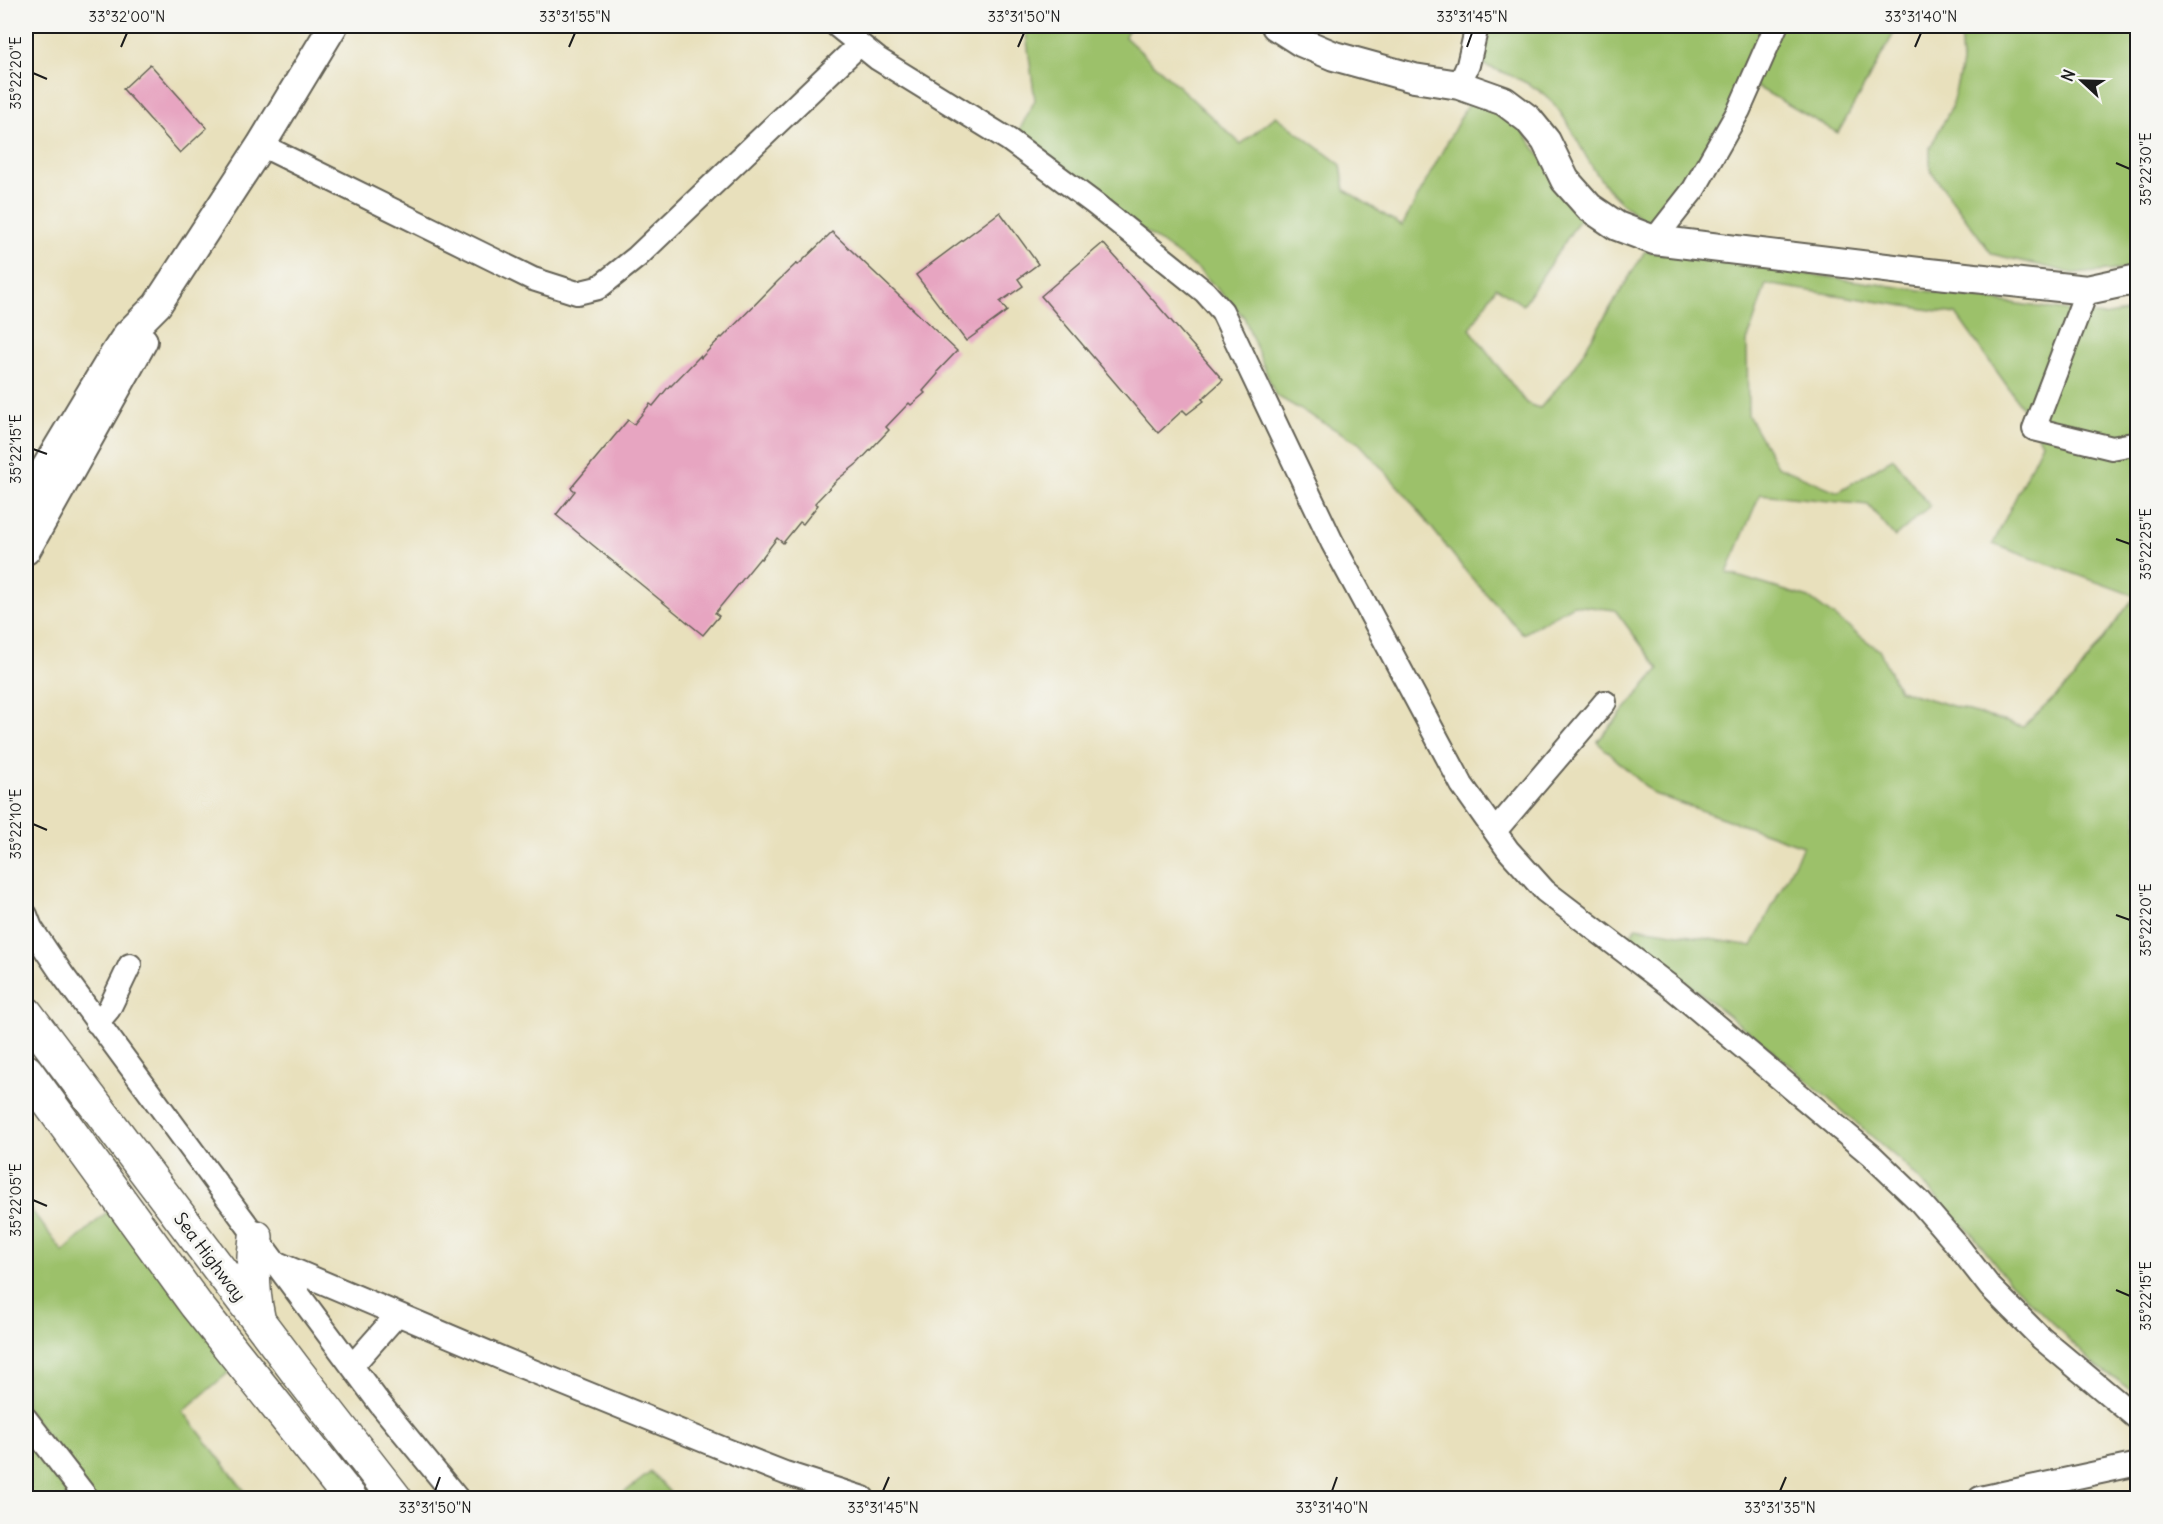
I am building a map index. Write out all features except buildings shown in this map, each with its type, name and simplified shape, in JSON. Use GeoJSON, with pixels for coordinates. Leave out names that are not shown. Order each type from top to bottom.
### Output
{"type":"FeatureCollection","features":[{"type":"Feature","properties":{"kind":"highway","name":"Sea Highway"},"geometry":{"type":"LineString","coordinates":[[26,1013],[259,1322],[396,1498]]}},
{"type":"Feature","properties":{"kind":"highway"},"geometry":{"type":"LineString","coordinates":[[26,1071],[196,1305],[350,1498]]}},
{"type":"Feature","properties":{"kind":"highway"},"geometry":{"type":"LineString","coordinates":[[259,1322],[252,1279],[252,1262],[266,1250]]}},
{"type":"Feature","properties":{"kind":"main road"},"geometry":{"type":"LineString","coordinates":[[26,501],[111,358],[127,335],[157,305],[261,145],[333,26]]}},
{"type":"Feature","properties":{"kind":"main road"},"geometry":{"type":"LineString","coordinates":[[1276,26],[1301,42],[1334,56],[1414,78],[1459,85],[1504,101],[1528,119],[1546,141],[1565,180],[1589,207],[1617,226],[1654,240],[2087,290],[2138,279]]}},
{"type":"Feature","properties":{"kind":"main road"},"geometry":{"type":"LineString","coordinates":[[26,550],[132,363],[145,338],[157,305]]}},
{"type":"Feature","properties":{"kind":"street"},"geometry":{"type":"LineString","coordinates":[[837,26],[878,59],[1010,140],[1205,292],[1222,311],[1332,542],[1462,785],[1508,850],[1545,891],[1676,992],[1871,1155],[1920,1202],[1990,1287],[2041,1338],[2138,1419]]}},
{"type":"Feature","properties":{"kind":"street"},"geometry":{"type":"LineString","coordinates":[[1459,85],[1468,65],[1477,26]]}},
{"type":"Feature","properties":{"kind":"street"},"geometry":{"type":"LineString","coordinates":[[1654,240],[1694,189],[1739,110],[1776,26]]}},
{"type":"Feature","properties":{"kind":"street"},"geometry":{"type":"LineString","coordinates":[[261,145],[532,279],[577,293],[598,288],[637,257],[859,45]]}},
{"type":"Feature","properties":{"kind":"street"},"geometry":{"type":"LineString","coordinates":[[2087,290],[2034,429],[2112,448],[2138,442]]}},
{"type":"Feature","properties":{"kind":"street"},"geometry":{"type":"LineString","coordinates":[[1495,831],[1605,702]]}},
{"type":"Feature","properties":{"kind":"street"},"geometry":{"type":"LineString","coordinates":[[26,915],[32,928],[98,1023],[380,1404],[457,1498]]}},
{"type":"Feature","properties":{"kind":"street"},"geometry":{"type":"LineString","coordinates":[[98,1023],[109,1009],[130,965]]}},
{"type":"Feature","properties":{"kind":"street"},"geometry":{"type":"LineString","coordinates":[[266,1250],[397,1315],[724,1449],[785,1473],[862,1498]]}},
{"type":"Feature","properties":{"kind":"street"},"geometry":{"type":"LineString","coordinates":[[352,1366],[397,1315]]}},
{"type":"Feature","properties":{"kind":"street"},"geometry":{"type":"LineString","coordinates":[[26,1419],[87,1498]]}},
{"type":"Feature","properties":{"kind":"street"},"geometry":{"type":"LineString","coordinates":[[1980,1498],[2138,1464]]}},
{"type":"Feature","properties":{"kind":"green space"},"geometry":{"type":"Polygon","coordinates":[[[1025,26],[1129,26],[1125,37],[1241,144],[1276,116],[1341,165],[1345,190],[1402,226],[1470,100],[1513,117],[1582,216],[1523,305],[1496,287],[1470,329],[1526,403],[1540,408],[1571,372],[1645,251],[2103,316],[2137,310],[2137,1393],[2098,1368],[2007,1279],[1973,1235],[1905,1165],[1779,1056],[1665,965],[1627,940],[1636,927],[1752,946],[1803,846],[1654,794],[1597,742],[1659,669],[1615,610],[1573,605],[1523,634],[1468,574],[1405,494],[1359,443],[1275,395],[1244,317],[1199,270],[1136,225],[1019,131],[1035,100],[1025,26]],[[1766,284],[1747,342],[1748,415],[1777,466],[1838,492],[1893,458],[1930,506],[1895,537],[1868,505],[1760,494],[1727,573],[1809,598],[1879,650],[1899,690],[2023,727],[2073,680],[2135,596],[1993,544],[2042,443],[2022,407],[1956,314],[1766,284]]]}},
{"type":"Feature","properties":{"kind":"green space"},"geometry":{"type":"Polygon","coordinates":[[[1488,26],[1898,26],[1838,133],[1757,87],[1687,190],[1654,228],[1606,187],[1565,120],[1545,95],[1524,81],[1484,65],[1488,26]]]}},
{"type":"Feature","properties":{"kind":"green space"},"geometry":{"type":"Polygon","coordinates":[[[1960,26],[2137,26],[2137,268],[2076,274],[1992,254],[1930,170],[1930,148],[1951,108],[1962,64],[1960,26]]]}},
{"type":"Feature","properties":{"kind":"green space"},"geometry":{"type":"Polygon","coordinates":[[[26,1203],[63,1252],[109,1210],[233,1369],[183,1411],[250,1498],[92,1498],[26,1408],[26,1203]]]}},
{"type":"Feature","properties":{"kind":"green space"},"geometry":{"type":"Polygon","coordinates":[[[26,1427],[79,1498],[26,1498],[26,1427]]]}},
{"type":"Feature","properties":{"kind":"green space"},"geometry":{"type":"Polygon","coordinates":[[[651,1472],[675,1498],[617,1498],[651,1472]]]}}]}
